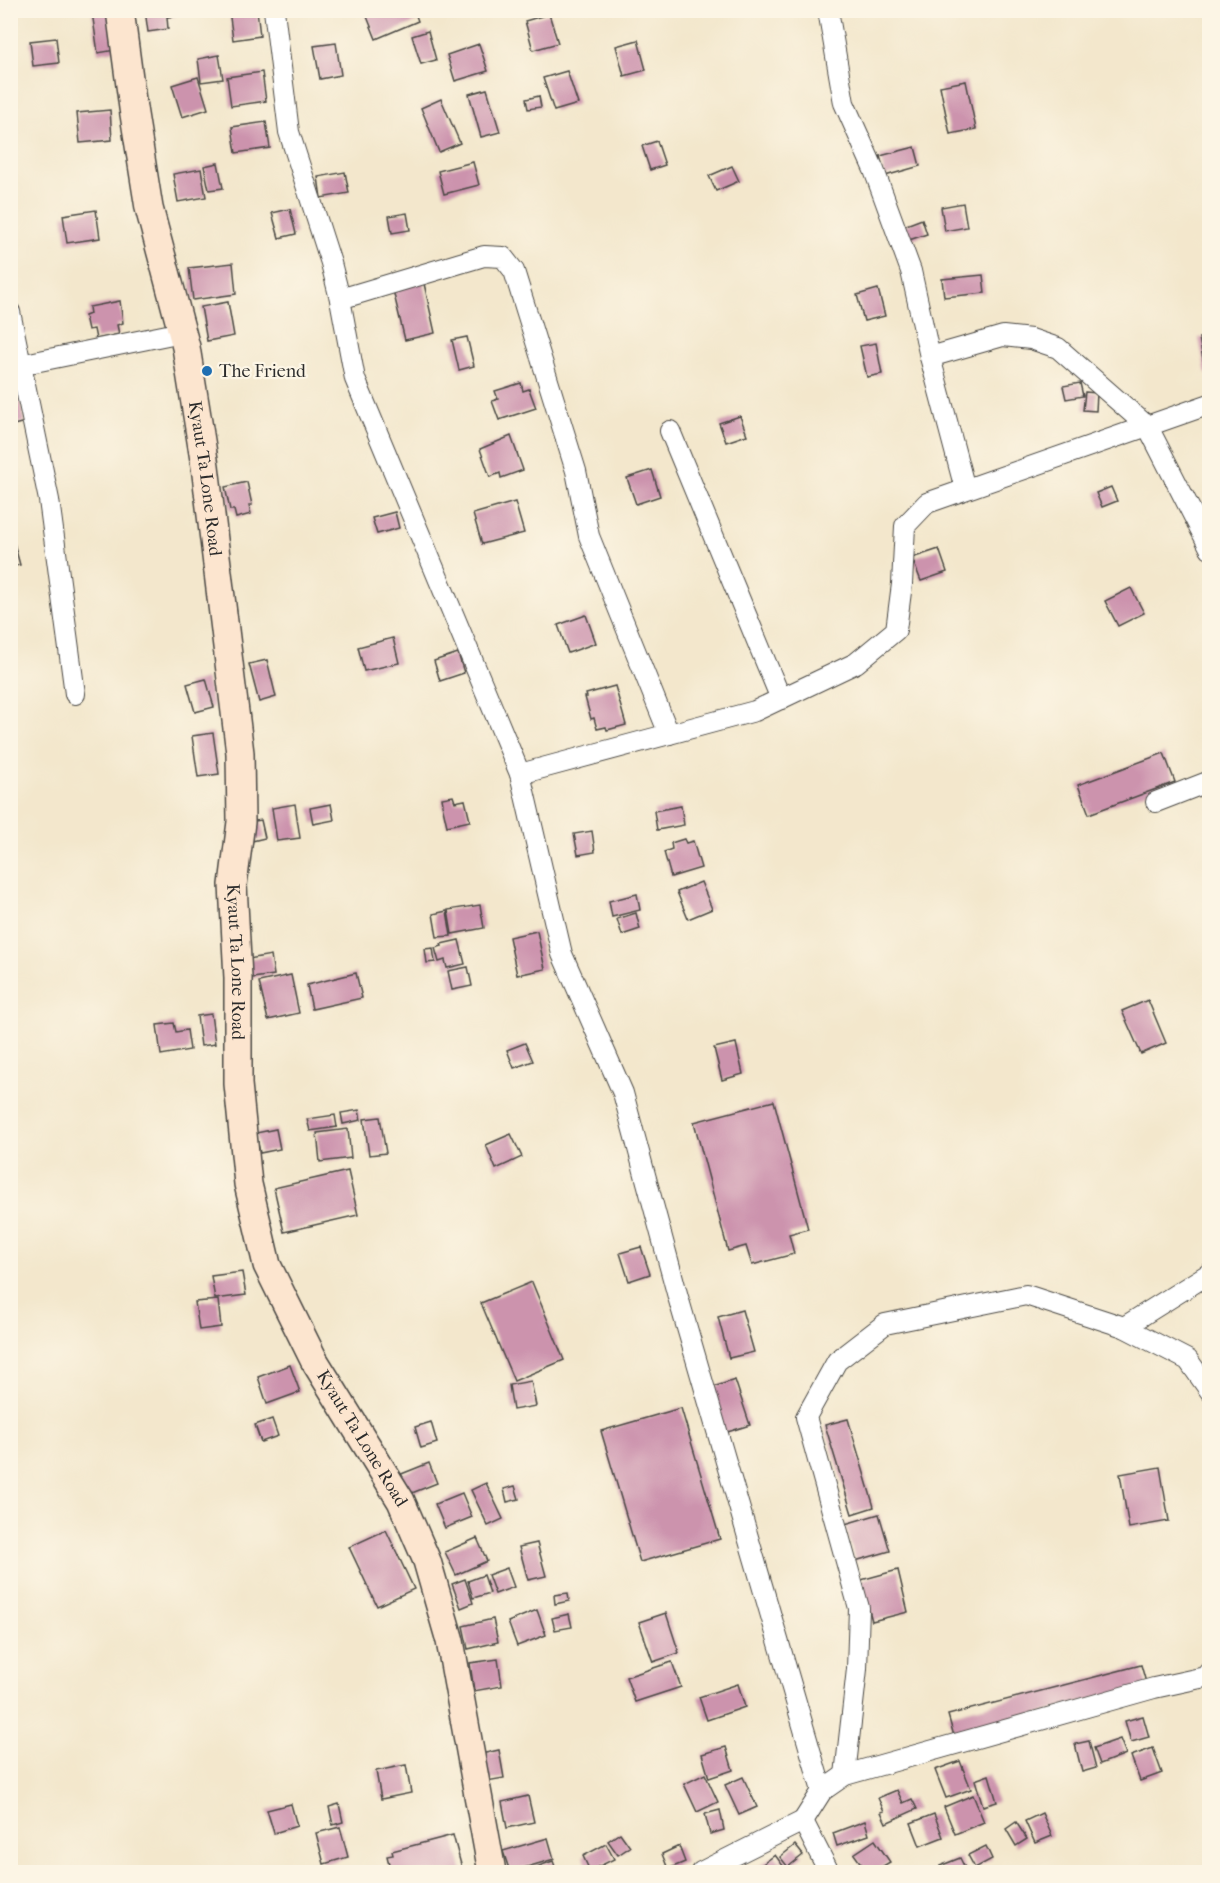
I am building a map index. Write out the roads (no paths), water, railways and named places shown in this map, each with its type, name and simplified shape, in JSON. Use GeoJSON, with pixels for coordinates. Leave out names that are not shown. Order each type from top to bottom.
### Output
{"type":"FeatureCollection","features":[{"type":"Feature","properties":{"kind":"main road","name":"Kyaut Ta Lone Road"},"geometry":{"type":"LineString","coordinates":[[120,10],[149,208],[186,347],[205,466],[240,753],[241,822],[233,885],[238,978],[238,1084],[248,1184],[267,1265],[314,1360],[401,1501],[428,1561],[450,1641],[492,1872]]}},
{"type":"Feature","properties":{"kind":"street"},"geometry":{"type":"LineString","coordinates":[[274,10],[289,132],[340,299],[355,379],[520,774],[562,954],[623,1093],[678,1297],[822,1791]]}},
{"type":"Feature","properties":{"kind":"street"},"geometry":{"type":"LineString","coordinates":[[828,10],[844,104],[874,170],[911,271],[930,357],[965,489]]}},
{"type":"Feature","properties":{"kind":"street"},"geometry":{"type":"LineString","coordinates":[[340,299],[484,256],[503,257],[514,271],[576,471],[589,536],[669,734]]}},
{"type":"Feature","properties":{"kind":"street"},"geometry":{"type":"LineString","coordinates":[[10,312],[16,366],[49,500],[75,694]]}},
{"type":"Feature","properties":{"kind":"street"},"geometry":{"type":"LineString","coordinates":[[16,366],[182,332]]}},
{"type":"Feature","properties":{"kind":"street"},"geometry":{"type":"LineString","coordinates":[[930,357],[1004,336],[1031,339],[1058,348],[1148,427],[1209,548]]}},
{"type":"Feature","properties":{"kind":"street"},"geometry":{"type":"LineString","coordinates":[[520,774],[755,711],[856,663],[896,630],[902,585],[905,526],[927,502],[1209,404]]}},
{"type":"Feature","properties":{"kind":"street"},"geometry":{"type":"LineString","coordinates":[[670,431],[781,699]]}},
{"type":"Feature","properties":{"kind":"street"},"geometry":{"type":"LineString","coordinates":[[1156,802],[1209,781]]}},
{"type":"Feature","properties":{"kind":"street"},"geometry":{"type":"LineString","coordinates":[[1124,1327],[1209,1273]]}},
{"type":"Feature","properties":{"kind":"street"},"geometry":{"type":"LineString","coordinates":[[845,1775],[857,1669],[859,1608],[806,1417],[837,1361],[885,1324],[1026,1295],[1124,1327],[1188,1360],[1209,1391]]}},
{"type":"Feature","properties":{"kind":"street"},"geometry":{"type":"LineString","coordinates":[[701,1872],[803,1821],[822,1791],[845,1775],[1154,1688],[1208,1679]]}},
{"type":"Feature","properties":{"kind":"street"},"geometry":{"type":"LineString","coordinates":[[803,1821],[829,1872]]}},
{"type":"Feature","properties":{"kind":"place","name":"The Friend"},"geometry":{"type":"Point","coordinates":[207,371]}}]}
